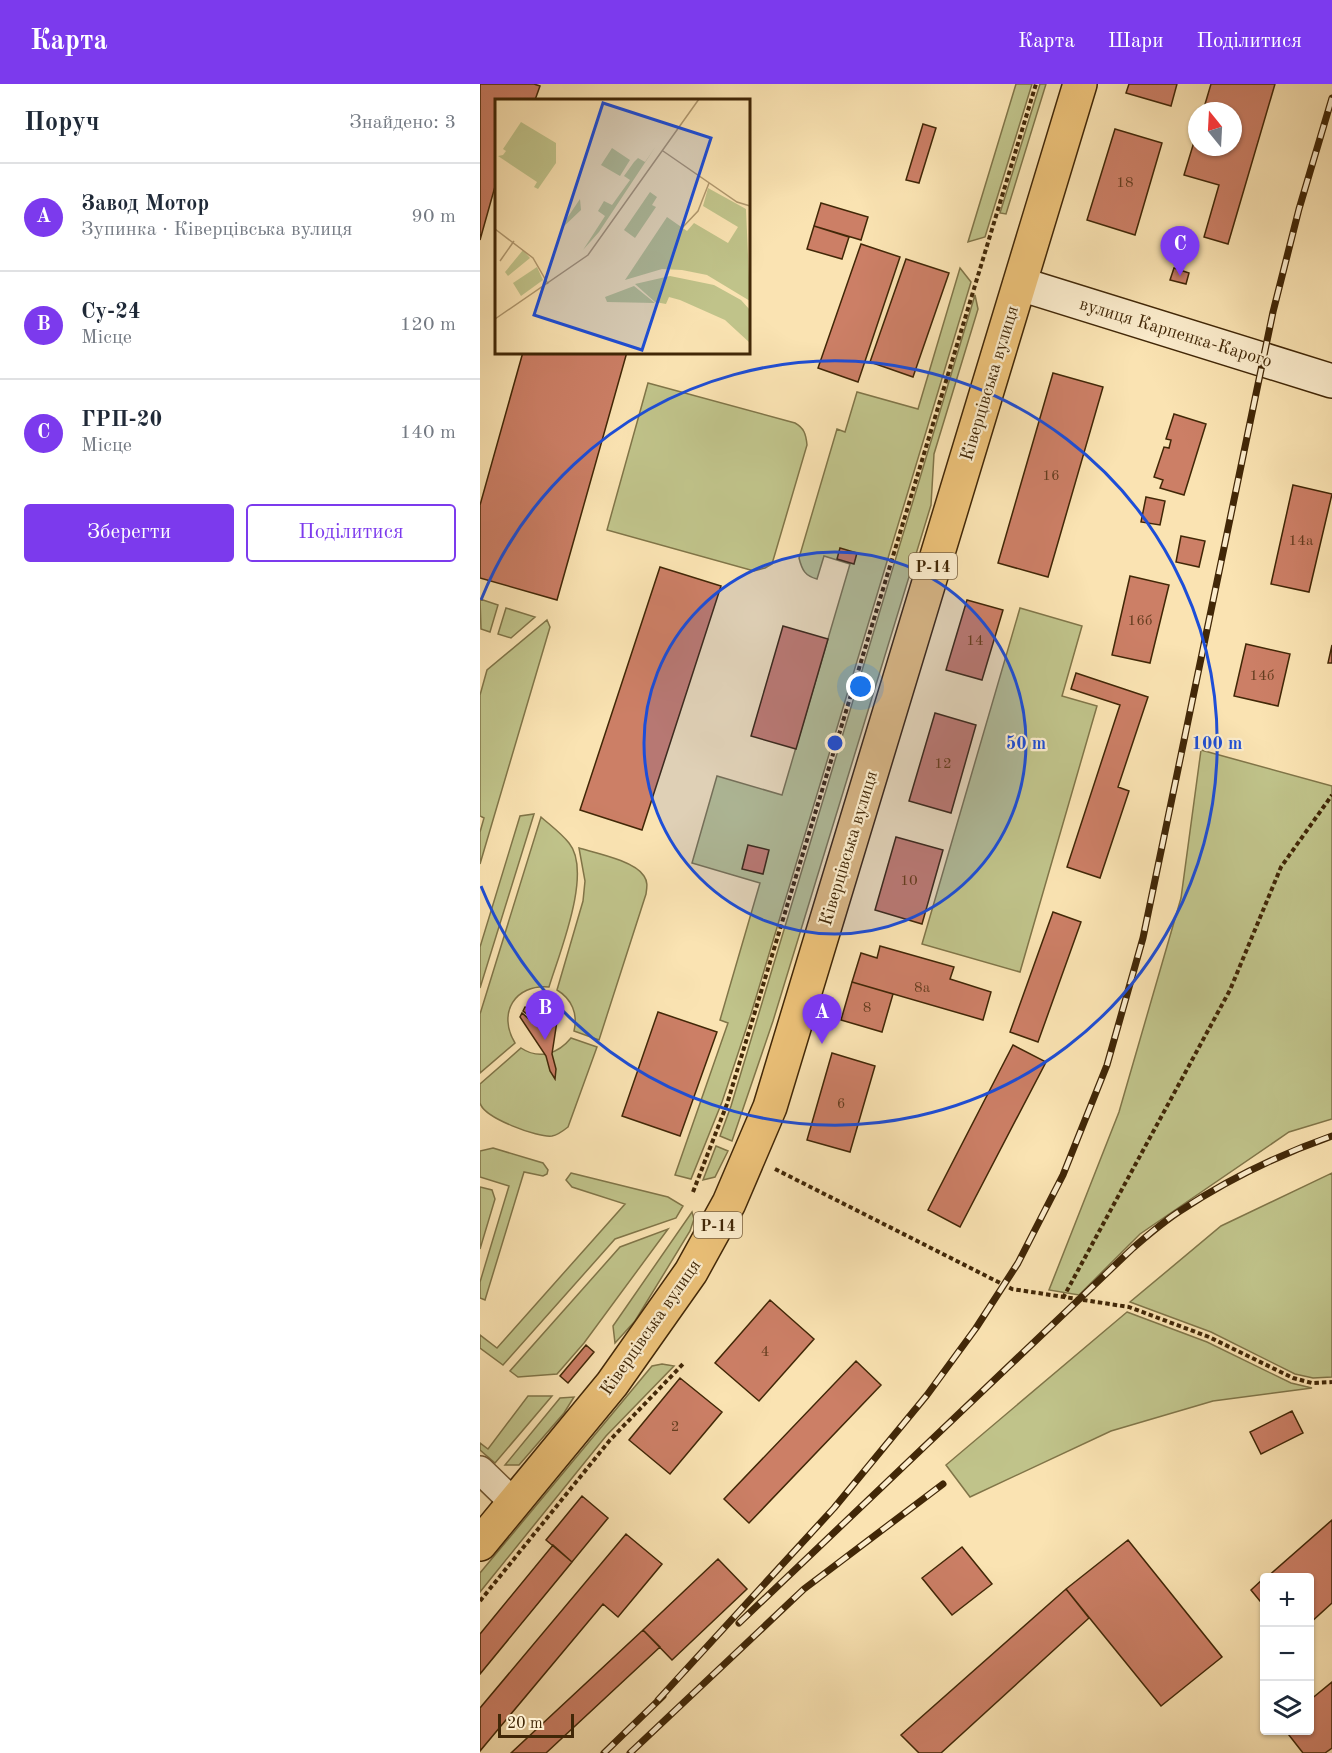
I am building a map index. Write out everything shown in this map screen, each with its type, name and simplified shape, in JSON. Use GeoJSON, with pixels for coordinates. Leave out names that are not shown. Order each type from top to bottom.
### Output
{"type":"FeatureCollection","features":[{"type":"Feature","properties":{"kind":"main road","name":"Ківерцівська вулиця"},"geometry":{"type":"LineString","coordinates":[[480,1544],[612,1384],[691,1272],[729,1203],[770,1107],[1080,84]]}},
{"type":"Feature","properties":{"kind":"main road","name":"вулиця Карпенка-Карого"},"geometry":{"type":"LineString","coordinates":[[1020,284],[1332,381]]}},
{"type":"Feature","properties":{"kind":"street"},"geometry":{"type":"LineString","coordinates":[[480,1470],[514,1503]]}},
{"type":"Feature","properties":{"kind":"path"},"geometry":{"type":"LineString","coordinates":[[693,1192],[727,1104],[1036,84]]}},
{"type":"Feature","properties":{"kind":"path"},"geometry":{"type":"LineString","coordinates":[[1063,1298],[1230,990],[1281,867],[1332,795]]}},
{"type":"Feature","properties":{"kind":"path"},"geometry":{"type":"LineString","coordinates":[[749,1156],[1012,1289],[1129,1307],[1209,1337],[1293,1378],[1312,1383],[1332,1382]]}},
{"type":"Feature","properties":{"kind":"path"},"geometry":{"type":"LineString","coordinates":[[480,1601],[610,1440],[683,1364]]}},
{"type":"Feature","properties":{"kind":"green space"},"geometry":{"type":"Polygon","coordinates":[[[1016,84],[1032,84],[985,237],[968,242],[1016,84]]]}},
{"type":"Feature","properties":{"kind":"green space"},"geometry":{"type":"Polygon","coordinates":[[[1040,84],[1046,84],[1006,214],[1000,213],[1040,84]]]}},
{"type":"Feature","properties":{"kind":"green space"},"geometry":{"type":"Polygon","coordinates":[[[960,268],[971,282],[751,1014],[722,1102],[691,1179],[675,1175],[728,1023],[720,1020],[760,883],[692,863],[717,776],[782,795],[850,564],[824,556],[817,579],[805,572],[799,558],[837,429],[845,432],[857,392],[918,409],[960,268]]]}},
{"type":"Feature","properties":{"kind":"green space"},"geometry":{"type":"Polygon","coordinates":[[[975,295],[978,309],[934,454],[931,505],[773,1021],[732,1141],[720,1136],[731,1106],[975,295]]]}},
{"type":"Feature","properties":{"kind":"green space"},"geometry":{"type":"Polygon","coordinates":[[[648,383],[795,423],[802,429],[807,445],[772,564],[754,571],[607,530],[648,383]]]}},
{"type":"Feature","properties":{"kind":"green space"},"geometry":{"type":"Polygon","coordinates":[[[480,599],[498,605],[490,632],[481,629],[480,599]]]}},
{"type":"Feature","properties":{"kind":"green space"},"geometry":{"type":"Polygon","coordinates":[[[506,608],[535,617],[511,638],[498,634],[506,608]]]}},
{"type":"Feature","properties":{"kind":"green space"},"geometry":{"type":"Polygon","coordinates":[[[1020,608],[1082,626],[1062,696],[1097,706],[1020,972],[922,944],[1020,608]]]}},
{"type":"Feature","properties":{"kind":"green space"},"geometry":{"type":"Polygon","coordinates":[[[547,620],[550,627],[480,864],[480,832],[484,818],[480,816],[480,695],[487,670],[547,620]]]}},
{"type":"Feature","properties":{"kind":"green space"},"geometry":{"type":"Polygon","coordinates":[[[1201,750],[1332,786],[1332,1119],[1289,1132],[1140,1234],[1079,1295],[1049,1290],[1119,1112],[1181,898],[1201,750]]]}},
{"type":"Feature","properties":{"kind":"green space"},"geometry":{"type":"Polygon","coordinates":[[[534,814],[480,988],[480,947],[520,816],[534,814]]]}},
{"type":"Feature","properties":{"kind":"green space"},"geometry":{"type":"Polygon","coordinates":[[[541,817],[566,839],[575,856],[576,893],[572,914],[549,987],[527,990],[512,1003],[508,1021],[515,1043],[480,1073],[480,1014],[541,817]]]}},
{"type":"Feature","properties":{"kind":"green space"},"geometry":{"type":"Polygon","coordinates":[[[579,848],[632,866],[644,876],[647,882],[646,894],[599,1040],[574,1031],[573,1008],[567,998],[557,990],[583,901],[585,881],[579,848]]]}},
{"type":"Feature","properties":{"kind":"green space"},"geometry":{"type":"Polygon","coordinates":[[[571,1038],[597,1047],[568,1127],[552,1136],[535,1134],[501,1121],[484,1109],[480,1103],[480,1084],[521,1048],[535,1054],[548,1053],[560,1048],[571,1038]]]}},
{"type":"Feature","properties":{"kind":"green space"},"geometry":{"type":"Polygon","coordinates":[[[716,1146],[728,1151],[715,1177],[703,1180],[716,1146]]]}},
{"type":"Feature","properties":{"kind":"green space"},"geometry":{"type":"Polygon","coordinates":[[[493,1148],[543,1163],[548,1170],[543,1176],[524,1172],[485,1300],[480,1298],[480,1282],[509,1186],[480,1177],[480,1151],[493,1148]]]}},
{"type":"Feature","properties":{"kind":"green space"},"geometry":{"type":"Polygon","coordinates":[[[571,1173],[668,1197],[683,1206],[676,1218],[615,1239],[503,1365],[480,1348],[480,1335],[497,1348],[625,1204],[572,1187],[566,1180],[571,1173]]]}},
{"type":"Feature","properties":{"kind":"green space"},"geometry":{"type":"Polygon","coordinates":[[[1332,1173],[1332,1377],[1313,1378],[1295,1374],[1211,1332],[1130,1302],[1221,1226],[1332,1173]]]}},
{"type":"Feature","properties":{"kind":"green space"},"geometry":{"type":"Polygon","coordinates":[[[480,1187],[492,1190],[495,1199],[480,1249],[480,1187]]]}},
{"type":"Feature","properties":{"kind":"green space"},"geometry":{"type":"Polygon","coordinates":[[[692,1212],[694,1219],[690,1231],[635,1321],[615,1343],[613,1326],[692,1212]]]}},
{"type":"Feature","properties":{"kind":"green space"},"geometry":{"type":"Polygon","coordinates":[[[668,1229],[584,1343],[557,1374],[518,1377],[510,1371],[620,1247],[668,1229]]]}},
{"type":"Feature","properties":{"kind":"green space"},"geometry":{"type":"Polygon","coordinates":[[[1127,1312],[1207,1342],[1291,1383],[1312,1388],[1213,1401],[1111,1431],[970,1497],[946,1465],[1127,1312]]]}},
{"type":"Feature","properties":{"kind":"green space"},"geometry":{"type":"Polygon","coordinates":[[[662,1364],[674,1366],[606,1436],[480,1592],[480,1573],[652,1366],[662,1364]]]}},
{"type":"Feature","properties":{"kind":"green space"},"geometry":{"type":"Polygon","coordinates":[[[528,1396],[552,1396],[495,1463],[480,1450],[480,1443],[488,1449],[528,1396]]]}},
{"type":"Feature","properties":{"kind":"green space"},"geometry":{"type":"Polygon","coordinates":[[[574,1397],[564,1413],[519,1465],[505,1465],[560,1398],[574,1397]]]}},
{"type":"Feature","properties":{"kind":"building"},"geometry":{"type":"Polygon","coordinates":[[[480,84],[540,86],[535,99],[495,99],[495,187],[480,240],[480,84]]]}},
{"type":"Feature","properties":{"kind":"building"},"geometry":{"type":"Polygon","coordinates":[[[1129,84],[1177,84],[1171,106],[1126,93],[1129,84]]]}},
{"type":"Feature","properties":{"kind":"building"},"geometry":{"type":"Polygon","coordinates":[[[1211,84],[1275,84],[1228,244],[1204,237],[1219,185],[1184,175],[1190,156],[1242,156],[1242,102],[1206,102],[1211,84]]]}},
{"type":"Feature","properties":{"kind":"building"},"geometry":{"type":"Polygon","coordinates":[[[923,124],[936,128],[919,183],[906,180],[923,124]]]}},
{"type":"Feature","properties":{"kind":"building"},"geometry":{"type":"Polygon","coordinates":[[[1115,129],[1162,143],[1135,235],[1087,220],[1115,129]]]}},
{"type":"Feature","properties":{"kind":"building"},"geometry":{"type":"Polygon","coordinates":[[[821,203],[868,217],[861,240],[814,226],[821,203]]]}},
{"type":"Feature","properties":{"kind":"building"},"geometry":{"type":"Polygon","coordinates":[[[814,226],[849,237],[842,259],[807,249],[814,226]]]}},
{"type":"Feature","properties":{"kind":"building"},"geometry":{"type":"Polygon","coordinates":[[[861,244],[900,257],[858,382],[818,368],[861,244]]]}},
{"type":"Feature","properties":{"kind":"building"},"geometry":{"type":"Polygon","coordinates":[[[906,259],[949,273],[913,377],[870,362],[906,259]]]}},
{"type":"Feature","properties":{"kind":"building"},"geometry":{"type":"Polygon","coordinates":[[[1174,268],[1189,273],[1186,284],[1170,280],[1174,268]]]}},
{"type":"Feature","properties":{"kind":"building"},"geometry":{"type":"Polygon","coordinates":[[[522,354],[626,354],[557,600],[480,578],[480,505],[522,354]]]}},
{"type":"Feature","properties":{"kind":"building"},"geometry":{"type":"Polygon","coordinates":[[[1053,373],[1103,387],[1048,577],[998,563],[1053,373]]]}},
{"type":"Feature","properties":{"kind":"building"},"geometry":{"type":"Polygon","coordinates":[[[1174,414],[1206,424],[1184,495],[1160,488],[1163,480],[1154,477],[1164,447],[1169,448],[1171,440],[1166,439],[1174,414]]]}},
{"type":"Feature","properties":{"kind":"building"},"geometry":{"type":"Polygon","coordinates":[[[1293,485],[1332,494],[1309,592],[1271,584],[1293,485]]]}},
{"type":"Feature","properties":{"kind":"building"},"geometry":{"type":"Polygon","coordinates":[[[1146,497],[1165,501],[1160,525],[1141,522],[1146,497]]]}},
{"type":"Feature","properties":{"kind":"building"},"geometry":{"type":"Polygon","coordinates":[[[1181,536],[1205,541],[1199,567],[1176,562],[1181,536]]]}},
{"type":"Feature","properties":{"kind":"building"},"geometry":{"type":"Polygon","coordinates":[[[840,548],[857,553],[854,564],[837,559],[840,548]]]}},
{"type":"Feature","properties":{"kind":"building"},"geometry":{"type":"Polygon","coordinates":[[[660,567],[721,586],[642,830],[580,810],[660,567]]]}},
{"type":"Feature","properties":{"kind":"building"},"geometry":{"type":"Polygon","coordinates":[[[1130,576],[1169,585],[1150,663],[1112,655],[1130,576]]]}},
{"type":"Feature","properties":{"kind":"building"},"geometry":{"type":"Polygon","coordinates":[[[967,600],[1003,610],[982,680],[946,670],[967,600]]]}},
{"type":"Feature","properties":{"kind":"building"},"geometry":{"type":"Polygon","coordinates":[[[783,626],[828,639],[796,749],[751,736],[783,626]]]}},
{"type":"Feature","properties":{"kind":"building"},"geometry":{"type":"Polygon","coordinates":[[[1246,644],[1290,654],[1278,706],[1234,696],[1246,644]]]}},
{"type":"Feature","properties":{"kind":"building"},"geometry":{"type":"Polygon","coordinates":[[[1332,645],[1332,663],[1328,663],[1332,645]]]}},
{"type":"Feature","properties":{"kind":"building"},"geometry":{"type":"Polygon","coordinates":[[[1076,673],[1148,697],[1118,787],[1129,791],[1100,878],[1067,867],[1120,705],[1071,689],[1076,673]]]}},
{"type":"Feature","properties":{"kind":"building"},"geometry":{"type":"Polygon","coordinates":[[[935,713],[976,725],[951,813],[909,801],[935,713]]]}},
{"type":"Feature","properties":{"kind":"building"},"geometry":{"type":"Polygon","coordinates":[[[896,837],[943,850],[922,924],[875,910],[896,837]]]}},
{"type":"Feature","properties":{"kind":"building"},"geometry":{"type":"Polygon","coordinates":[[[748,845],[769,850],[763,874],[742,869],[748,845]]]}},
{"type":"Feature","properties":{"kind":"building"},"geometry":{"type":"Polygon","coordinates":[[[1053,912],[1081,922],[1038,1042],[1010,1032],[1053,912]]]}},
{"type":"Feature","properties":{"kind":"building"},"geometry":{"type":"Polygon","coordinates":[[[880,946],[954,967],[950,979],[991,992],[983,1020],[852,982],[861,953],[877,958],[880,946]]]}},
{"type":"Feature","properties":{"kind":"building"},"geometry":{"type":"Polygon","coordinates":[[[852,982],[893,994],[882,1032],[841,1020],[852,982]]]}},
{"type":"Feature","properties":{"kind":"building"},"geometry":{"type":"Polygon","coordinates":[[[540,995],[543,1006],[551,1001],[554,1004],[546,1019],[547,1024],[555,1005],[559,1008],[552,1054],[556,1069],[555,1079],[546,1056],[520,1017],[522,1013],[537,1026],[536,1021],[523,1011],[525,1007],[534,1008],[532,997],[540,995]]]}},
{"type":"Feature","properties":{"kind":"building"},"geometry":{"type":"Polygon","coordinates":[[[658,1012],[717,1032],[680,1136],[622,1116],[658,1012]]]}},
{"type":"Feature","properties":{"kind":"building"},"geometry":{"type":"Polygon","coordinates":[[[1013,1045],[1046,1062],[960,1227],[928,1210],[1013,1045]]]}},
{"type":"Feature","properties":{"kind":"building"},"geometry":{"type":"Polygon","coordinates":[[[832,1053],[875,1066],[850,1152],[807,1140],[832,1053]]]}},
{"type":"Feature","properties":{"kind":"building"},"geometry":{"type":"Polygon","coordinates":[[[770,1300],[814,1339],[759,1401],[715,1363],[770,1300]]]}},
{"type":"Feature","properties":{"kind":"building"},"geometry":{"type":"Polygon","coordinates":[[[586,1345],[594,1352],[568,1383],[560,1376],[586,1345]]]}},
{"type":"Feature","properties":{"kind":"building"},"geometry":{"type":"Polygon","coordinates":[[[856,1361],[881,1385],[749,1523],[724,1499],[856,1361]]]}},
{"type":"Feature","properties":{"kind":"building"},"geometry":{"type":"Polygon","coordinates":[[[680,1378],[722,1412],[670,1474],[629,1440],[680,1378]]]}},
{"type":"Feature","properties":{"kind":"building"},"geometry":{"type":"Polygon","coordinates":[[[1292,1411],[1303,1433],[1261,1454],[1250,1432],[1292,1411]]]}},
{"type":"Feature","properties":{"kind":"building"},"geometry":{"type":"Polygon","coordinates":[[[582,1496],[608,1518],[572,1562],[546,1540],[582,1496]]]}},
{"type":"Feature","properties":{"kind":"building"},"geometry":{"type":"Polygon","coordinates":[[[1332,1520],[1332,1603],[1314,1619],[1314,1573],[1272,1573],[1332,1520]]]}},
{"type":"Feature","properties":{"kind":"building"},"geometry":{"type":"Polygon","coordinates":[[[626,1534],[662,1564],[618,1617],[603,1604],[480,1751],[480,1708],[626,1534]]]}},
{"type":"Feature","properties":{"kind":"building"},"geometry":{"type":"Polygon","coordinates":[[[1128,1540],[1222,1657],[1161,1706],[1066,1589],[1128,1540]]]}},
{"type":"Feature","properties":{"kind":"building"},"geometry":{"type":"Polygon","coordinates":[[[553,1545],[572,1562],[480,1674],[480,1634],[553,1545]]]}},
{"type":"Feature","properties":{"kind":"building"},"geometry":{"type":"Polygon","coordinates":[[[962,1547],[992,1584],[952,1615],[922,1578],[962,1547]]]}},
{"type":"Feature","properties":{"kind":"building"},"geometry":{"type":"Polygon","coordinates":[[[718,1559],[747,1589],[672,1660],[643,1630],[718,1559]]]}},
{"type":"Feature","properties":{"kind":"building"},"geometry":{"type":"Polygon","coordinates":[[[1260,1582],[1260,1601],[1251,1590],[1260,1582]]]}},
{"type":"Feature","properties":{"kind":"building"},"geometry":{"type":"Polygon","coordinates":[[[1066,1589],[1089,1618],[941,1753],[919,1753],[901,1735],[1066,1589]]]}},
{"type":"Feature","properties":{"kind":"building"},"geometry":{"type":"Polygon","coordinates":[[[643,1630],[660,1647],[546,1753],[511,1753],[643,1630]]]}},
{"type":"Feature","properties":{"kind":"building"},"geometry":{"type":"Polygon","coordinates":[[[1332,1682],[1332,1748],[1325,1753],[1303,1753],[1289,1735],[1314,1735],[1314,1697],[1332,1682]]]}},
{"type":"Feature","properties":{"kind":"railway"},"geometry":{"type":"LineString","coordinates":[[658,1700],[834,1508],[927,1395],[976,1328],[1018,1263],[1063,1175],[1107,1065],[1143,938],[1273,312],[1299,209],[1332,98]]}},
{"type":"Feature","properties":{"kind":"railway"},"geometry":{"type":"LineString","coordinates":[[739,1623],[1150,1233],[1180,1211],[1235,1179],[1292,1151],[1332,1136]]}},
{"type":"Feature","properties":{"kind":"railway"},"geometry":{"type":"LineString","coordinates":[[630,1753],[804,1589],[943,1484]]}},
{"type":"Feature","properties":{"kind":"railway"},"geometry":{"type":"LineString","coordinates":[[604,1753],[663,1696]]}},
{"type":"Feature","properties":{"kind":"place","name":"ГРП-20"},"geometry":{"type":"Point","coordinates":[1180,276]}},
{"type":"Feature","properties":{"kind":"place","name":"Су-24"},"geometry":{"type":"Point","coordinates":[545,1040]}},
{"type":"Feature","properties":{"kind":"place","name":"Завод Мотор"},"geometry":{"type":"Point","coordinates":[822,1044]}}]}
